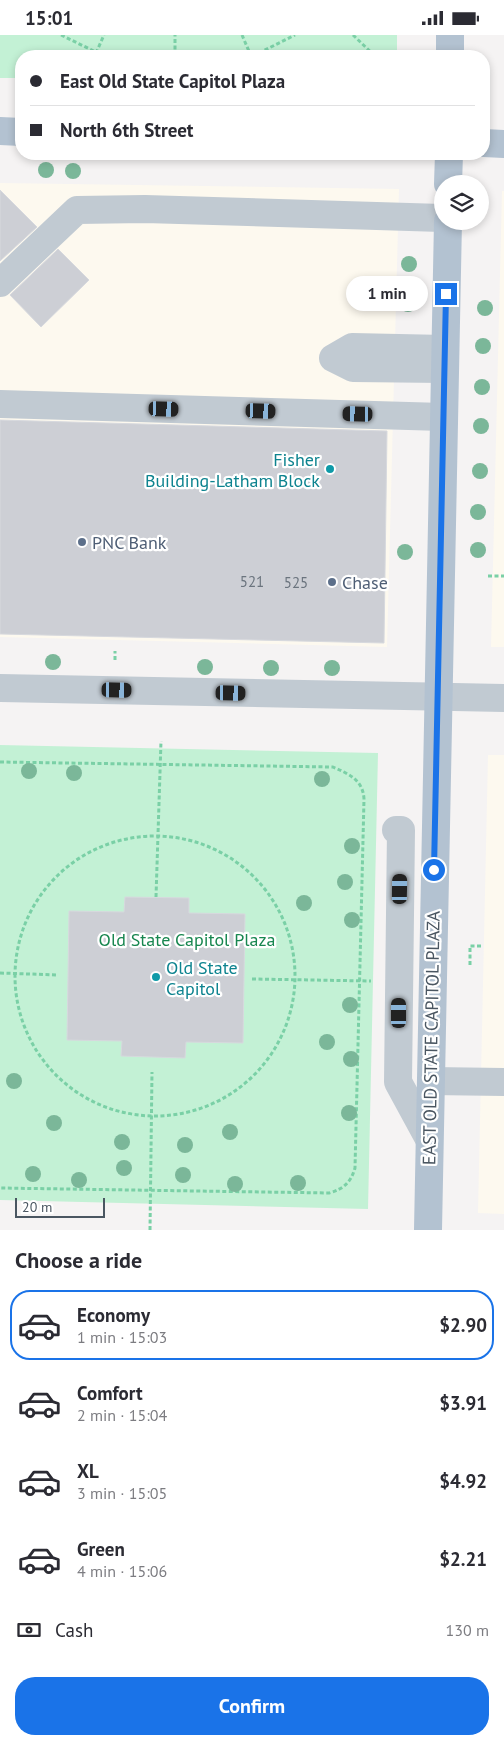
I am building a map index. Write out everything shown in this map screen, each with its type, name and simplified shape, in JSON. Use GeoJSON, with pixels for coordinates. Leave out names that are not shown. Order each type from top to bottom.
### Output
{"type":"FeatureCollection","features":[{"type":"Feature","properties":{"kind":"main road"},"geometry":{"type":"LineString","coordinates":[[450,35],[450,50]]}},
{"type":"Feature","properties":{"kind":"main road"},"geometry":{"type":"LineString","coordinates":[[0,131],[15,132]]}},
{"type":"Feature","properties":{"kind":"main road"},"geometry":{"type":"LineString","coordinates":[[490,143],[504,144]]}},
{"type":"Feature","properties":{"kind":"main road"},"geometry":{"type":"LineString","coordinates":[[448,175],[449,160]]}},
{"type":"Feature","properties":{"kind":"main road","name":"EAST OLD STATE CAPITOL PLAZA"},"geometry":{"type":"LineString","coordinates":[[428,1230],[448,230]]}},
{"type":"Feature","properties":{"kind":"street"},"geometry":{"type":"LineString","coordinates":[[0,283],[77,209],[145,209],[434,218]]}},
{"type":"Feature","properties":{"kind":"street"},"geometry":{"type":"LineString","coordinates":[[0,404],[443,417]]}},
{"type":"Feature","properties":{"kind":"street"},"geometry":{"type":"LineString","coordinates":[[0,688],[504,698]]}},
{"type":"Feature","properties":{"kind":"street"},"geometry":{"type":"LineString","coordinates":[[396,830],[401,830],[398,1082],[430,1139]]}},
{"type":"Feature","properties":{"kind":"street"},"geometry":{"type":"LineString","coordinates":[[431,1081],[504,1082]]}},
{"type":"Feature","properties":{"kind":"path"},"geometry":{"type":"LineString","coordinates":[[61,35],[90,50]]}},
{"type":"Feature","properties":{"kind":"path"},"geometry":{"type":"LineString","coordinates":[[97,50],[104,35]]}},
{"type":"Feature","properties":{"kind":"path"},"geometry":{"type":"LineString","coordinates":[[175,35],[175,50]]}},
{"type":"Feature","properties":{"kind":"path"},"geometry":{"type":"LineString","coordinates":[[242,35],[249,50]]}},
{"type":"Feature","properties":{"kind":"path"},"geometry":{"type":"LineString","coordinates":[[264,50],[295,35]]}},
{"type":"Feature","properties":{"kind":"path"},"geometry":{"type":"LineString","coordinates":[[353,35],[369,50]]}},
{"type":"Feature","properties":{"kind":"path"},"geometry":{"type":"LineString","coordinates":[[488,576],[504,576]]}},
{"type":"Feature","properties":{"kind":"path"},"geometry":{"type":"LineString","coordinates":[[156,897],[161,741]]}},
{"type":"Feature","properties":{"kind":"path"},"geometry":{"type":"LineString","coordinates":[[0,762],[333,767],[358,781],[364,790],[355,1168],[352,1180],[337,1191],[329,1193],[151,1192],[0,1188]]}},
{"type":"Feature","properties":{"kind":"path"},"geometry":{"type":"LineString","coordinates":[[158,838],[192,842],[208,848],[242,867],[256,879],[284,918],[293,947],[296,980],[292,1010],[281,1038],[259,1071],[237,1089],[210,1105],[186,1113],[152,1115],[121,1112],[105,1107],[83,1097],[55,1075],[41,1060],[21,1022],[15,1003],[14,974],[20,935],[25,919],[44,888],[61,872],[100,849],[122,841],[158,838]]}},
{"type":"Feature","properties":{"kind":"path"},"geometry":{"type":"LineString","coordinates":[[470,965],[470,946],[481,946]]}},
{"type":"Feature","properties":{"kind":"path"},"geometry":{"type":"LineString","coordinates":[[0,973],[58,975]]}},
{"type":"Feature","properties":{"kind":"path"},"geometry":{"type":"LineString","coordinates":[[252,979],[376,981]]}},
{"type":"Feature","properties":{"kind":"path"},"geometry":{"type":"LineString","coordinates":[[150,1230],[152,1072]]}},
{"type":"Feature","properties":{"kind":"shaded area"},"geometry":{"type":"Polygon","coordinates":[[[0,183],[399,189],[387,647],[0,637],[0,183]]]}},
{"type":"Feature","properties":{"kind":"shaded area"},"geometry":{"type":"Polygon","coordinates":[[[502,191],[504,191],[504,647],[491,647],[502,191]]]}},
{"type":"Feature","properties":{"kind":"shaded area"},"geometry":{"type":"Polygon","coordinates":[[[488,755],[504,755],[504,1214],[478,1213],[488,755]]]}},
{"type":"Feature","properties":{"kind":"green space"},"geometry":{"type":"Polygon","coordinates":[[[0,35],[397,35],[397,50],[15,50],[15,78],[0,78],[0,35]]]}},
{"type":"Feature","properties":{"kind":"green space","name":"Old State Capitol Plaza"},"geometry":{"type":"Polygon","coordinates":[[[0,745],[378,753],[368,1209],[0,1200],[0,745]]]}},
{"type":"Feature","properties":{"kind":"building"},"geometry":{"type":"Polygon","coordinates":[[[0,190],[37,227],[0,261],[0,190]]]}},
{"type":"Feature","properties":{"kind":"building"},"geometry":{"type":"Polygon","coordinates":[[[58,249],[89,280],[41,327],[10,295],[58,249]]]}},
{"type":"Feature","properties":{"kind":"building"},"geometry":{"type":"Polygon","coordinates":[[[0,420],[387,431],[384,643],[0,634],[0,420]]]}},
{"type":"Feature","properties":{"kind":"building","name":"Old State Capitol"},"geometry":{"type":"Polygon","coordinates":[[[125,897],[189,898],[189,913],[245,914],[243,1043],[186,1042],[185,1058],[121,1056],[122,1041],[67,1040],[69,911],[124,912],[125,897]]]}},
{"type":"Feature","properties":{"kind":"place","name":"Fisher Building-Latham Block"},"geometry":{"type":"Point","coordinates":[330,469]}},
{"type":"Feature","properties":{"kind":"place","name":"PNC Bank"},"geometry":{"type":"Point","coordinates":[82,542]}},
{"type":"Feature","properties":{"kind":"place","name":"Chase"},"geometry":{"type":"Point","coordinates":[332,582]}},
{"type":"Feature","properties":{"kind":"place","name":"Old State Capitol"},"geometry":{"type":"Point","coordinates":[156,977]}},
{"type":"Feature","properties":{"kind":"route"},"geometry":{"type":"LineString","coordinates":[[434,870],[446,294]]}}]}
